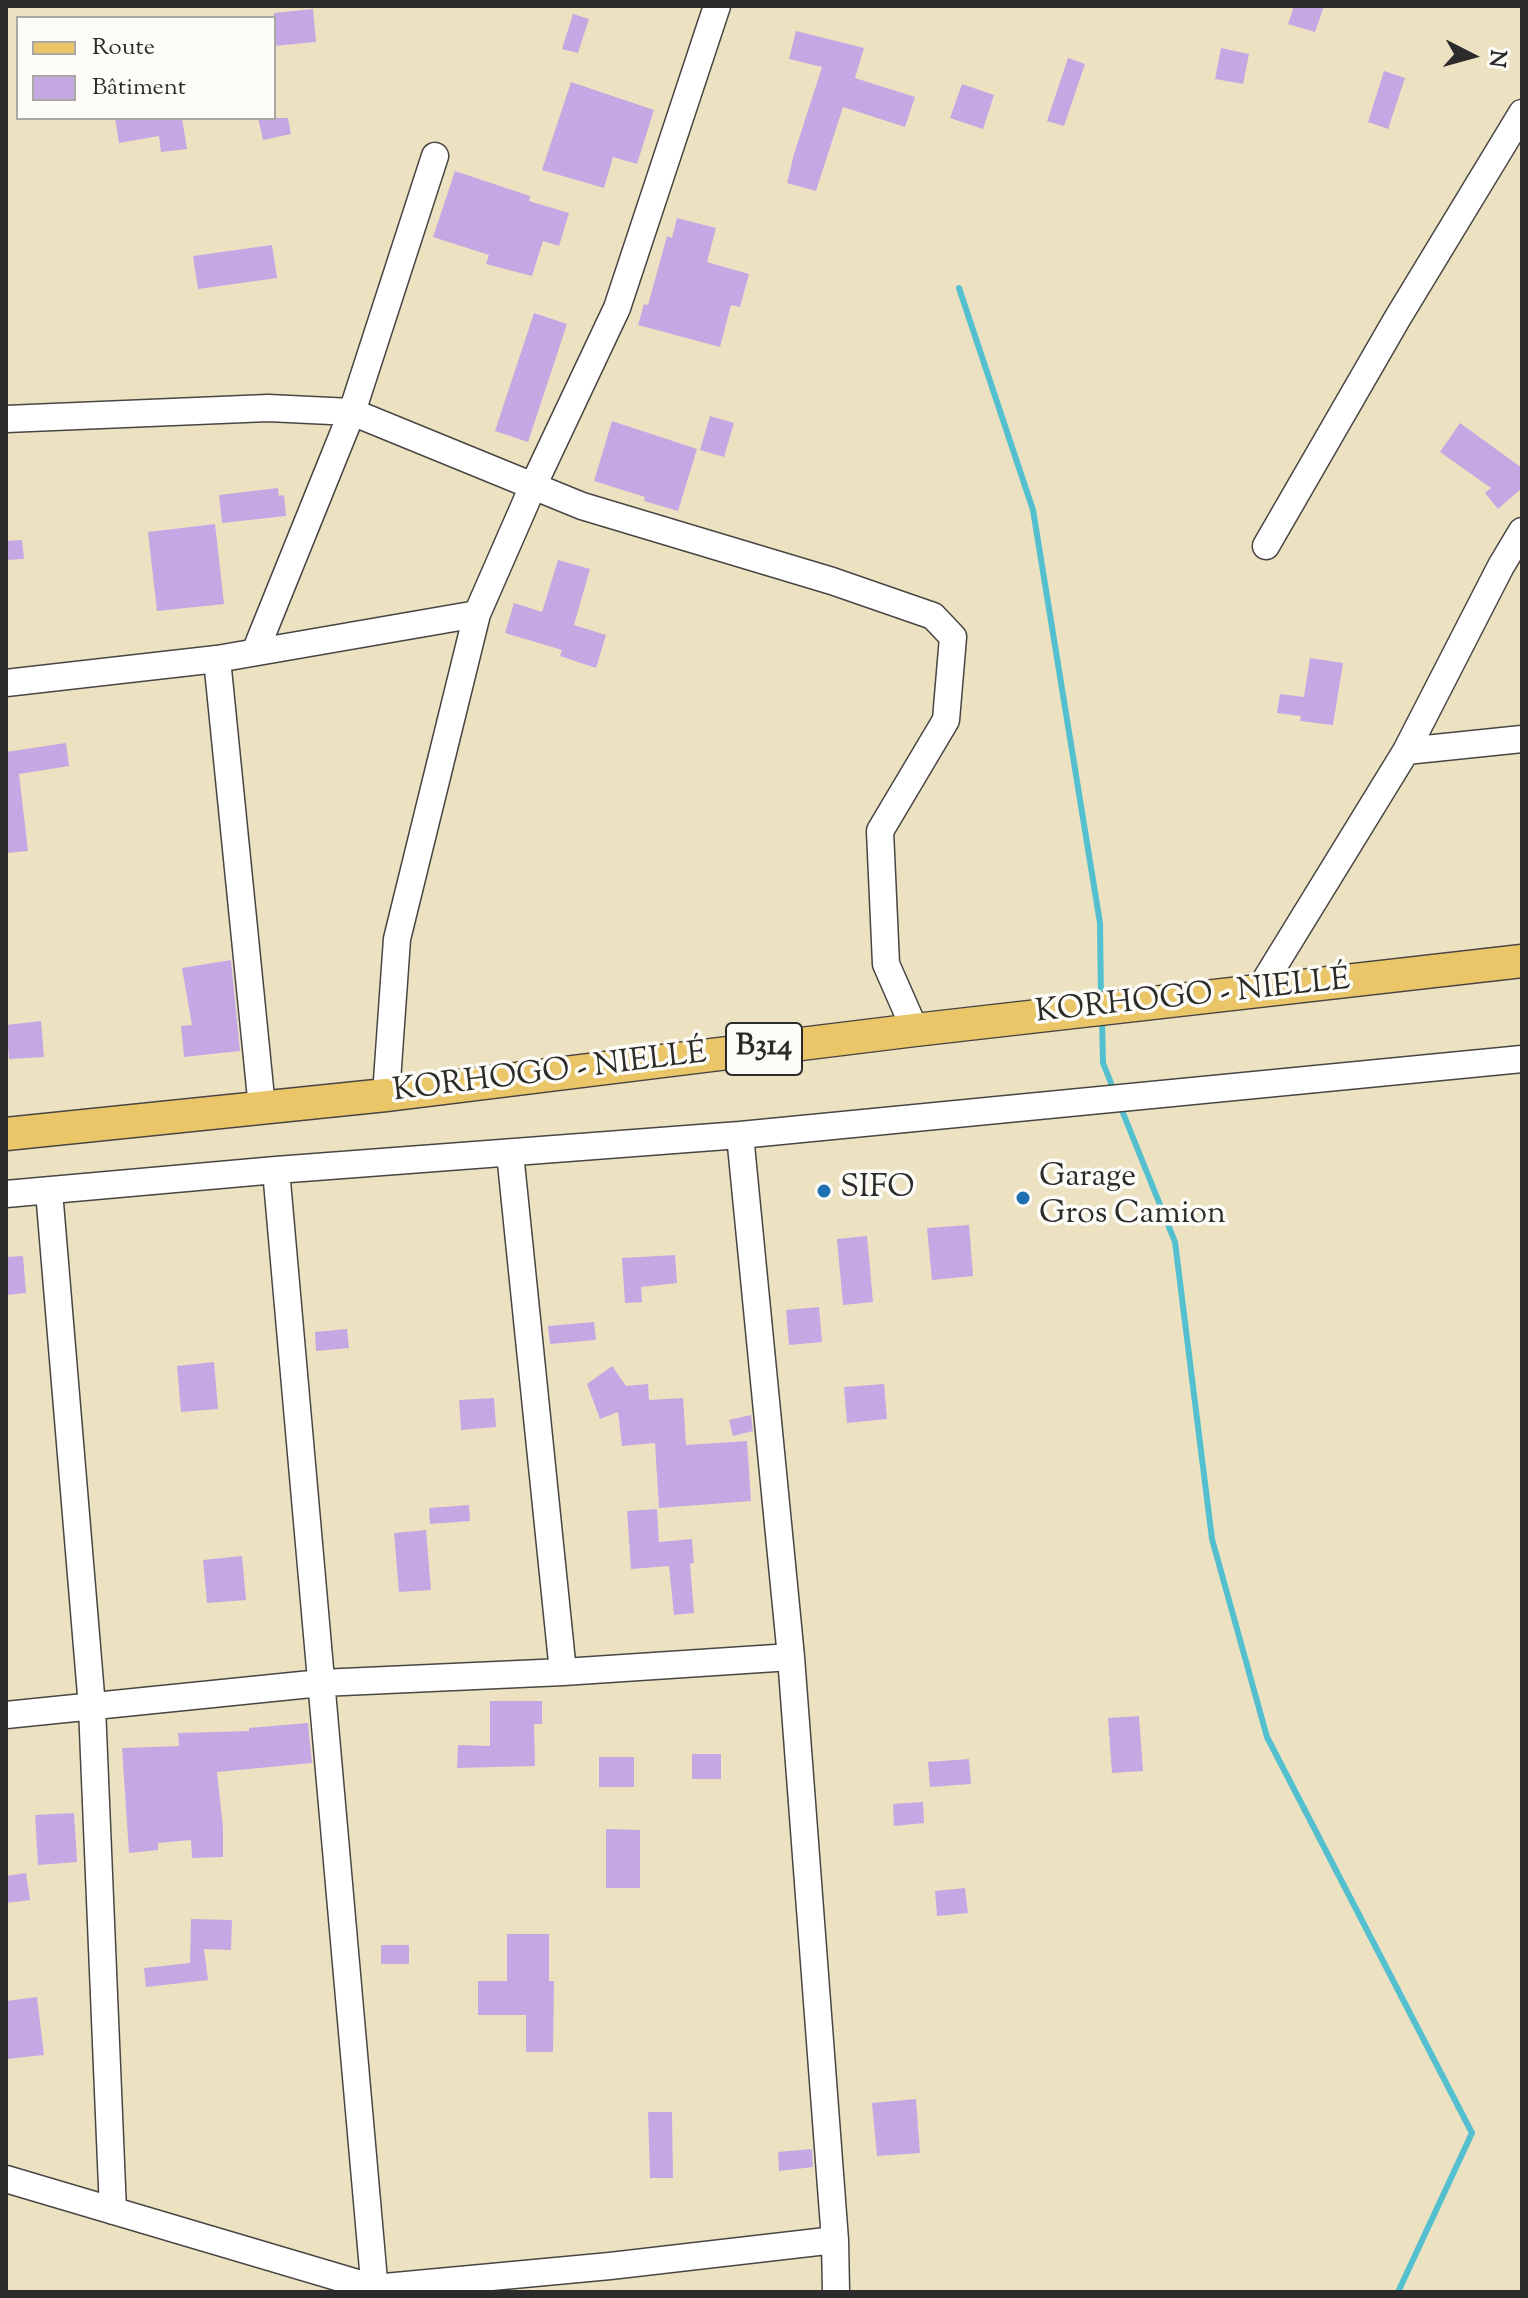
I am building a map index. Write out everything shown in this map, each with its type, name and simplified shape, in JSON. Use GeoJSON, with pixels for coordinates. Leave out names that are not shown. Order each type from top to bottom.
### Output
{"type":"FeatureCollection","features":[{"type":"Feature","properties":{"kind":"main road","name":"KORHOGO - NIELLÉ"},"geometry":{"type":"LineString","coordinates":[[6,1134],[386,1095],[915,1030],[1522,961]]}},
{"type":"Feature","properties":{"kind":"street"},"geometry":{"type":"LineString","coordinates":[[386,1095],[397,939],[477,614],[617,308],[717,6]]}},
{"type":"Feature","properties":{"kind":"street"},"geometry":{"type":"LineString","coordinates":[[1266,546],[1397,319],[1522,113]]}},
{"type":"Feature","properties":{"kind":"street"},"geometry":{"type":"LineString","coordinates":[[255,652],[352,412],[435,156]]}},
{"type":"Feature","properties":{"kind":"street"},"geometry":{"type":"LineString","coordinates":[[6,419],[268,408],[352,412],[582,506],[832,581],[933,616],[953,637],[946,720],[880,831],[886,964],[915,1030]]}},
{"type":"Feature","properties":{"kind":"street"},"geometry":{"type":"LineString","coordinates":[[1258,992],[1406,751],[1511,560],[1522,531]]}},
{"type":"Feature","properties":{"kind":"street"},"geometry":{"type":"LineString","coordinates":[[6,683],[217,659],[477,614]]}},
{"type":"Feature","properties":{"kind":"street"},"geometry":{"type":"LineString","coordinates":[[217,659],[262,1108]]}},
{"type":"Feature","properties":{"kind":"street"},"geometry":{"type":"LineString","coordinates":[[1406,751],[1522,739]]}},
{"type":"Feature","properties":{"kind":"street"},"geometry":{"type":"LineString","coordinates":[[6,1194],[740,1135],[1522,1059]]}},
{"type":"Feature","properties":{"kind":"street"},"geometry":{"type":"LineString","coordinates":[[740,1135],[791,1657],[835,2240],[836,2292]]}},
{"type":"Feature","properties":{"kind":"street"},"geometry":{"type":"LineString","coordinates":[[510,1153],[563,1672]]}},
{"type":"Feature","properties":{"kind":"street"},"geometry":{"type":"LineString","coordinates":[[276,1170],[375,2290]]}},
{"type":"Feature","properties":{"kind":"street"},"geometry":{"type":"LineString","coordinates":[[49,1191],[92,1707],[113,2211]]}},
{"type":"Feature","properties":{"kind":"street"},"geometry":{"type":"LineString","coordinates":[[6,1715],[321,1683],[791,1657]]}},
{"type":"Feature","properties":{"kind":"street"},"geometry":{"type":"LineString","coordinates":[[6,2179],[22,2181],[375,2290],[835,2240]]}},
{"type":"Feature","properties":{"kind":"building"},"geometry":{"type":"Polygon","coordinates":[[[1294,6],[1324,6],[1315,32],[1288,24],[1294,6]]]}},
{"type":"Feature","properties":{"kind":"building"},"geometry":{"type":"Polygon","coordinates":[[[313,9],[316,42],[276,46],[274,13],[313,9]]]}},
{"type":"Feature","properties":{"kind":"building"},"geometry":{"type":"Polygon","coordinates":[[[573,14],[589,19],[578,53],[562,49],[573,14]]]}},
{"type":"Feature","properties":{"kind":"building"},"geometry":{"type":"Polygon","coordinates":[[[796,31],[864,48],[855,78],[915,97],[905,127],[843,107],[816,191],[787,183],[822,67],[789,59],[796,31]]]}},
{"type":"Feature","properties":{"kind":"building"},"geometry":{"type":"Polygon","coordinates":[[[1221,48],[1249,54],[1243,84],[1215,79],[1221,48]]]}},
{"type":"Feature","properties":{"kind":"building"},"geometry":{"type":"Polygon","coordinates":[[[1068,58],[1085,64],[1064,126],[1047,121],[1068,58]]]}},
{"type":"Feature","properties":{"kind":"building"},"geometry":{"type":"Polygon","coordinates":[[[1384,71],[1405,78],[1388,129],[1368,122],[1384,71]]]}},
{"type":"Feature","properties":{"kind":"building"},"geometry":{"type":"Polygon","coordinates":[[[571,82],[654,110],[637,164],[613,157],[604,188],[542,170],[571,82]]]}},
{"type":"Feature","properties":{"kind":"building"},"geometry":{"type":"Polygon","coordinates":[[[962,84],[994,95],[983,129],[950,118],[962,84]]]}},
{"type":"Feature","properties":{"kind":"building"},"geometry":{"type":"Polygon","coordinates":[[[288,118],[291,134],[263,140],[258,120],[288,118]]]}},
{"type":"Feature","properties":{"kind":"building"},"geometry":{"type":"Polygon","coordinates":[[[115,120],[182,120],[187,149],[161,152],[159,136],[119,143],[115,120]]]}},
{"type":"Feature","properties":{"kind":"building"},"geometry":{"type":"Polygon","coordinates":[[[455,171],[530,196],[529,201],[569,213],[559,246],[543,241],[532,276],[486,264],[489,255],[433,237],[455,171]]]}},
{"type":"Feature","properties":{"kind":"building"},"geometry":{"type":"Polygon","coordinates":[[[677,218],[716,228],[707,262],[749,274],[740,307],[731,305],[720,347],[638,325],[644,304],[648,305],[667,236],[672,238],[677,218]]]}},
{"type":"Feature","properties":{"kind":"building"},"geometry":{"type":"Polygon","coordinates":[[[272,245],[277,278],[198,289],[193,256],[272,245]]]}},
{"type":"Feature","properties":{"kind":"building"},"geometry":{"type":"Polygon","coordinates":[[[534,313],[567,324],[528,442],[495,431],[534,313]]]}},
{"type":"Feature","properties":{"kind":"building"},"geometry":{"type":"Polygon","coordinates":[[[710,416],[734,423],[724,457],[700,450],[710,416]]]}},
{"type":"Feature","properties":{"kind":"building"},"geometry":{"type":"Polygon","coordinates":[[[612,421],[697,449],[678,511],[594,481],[612,421]]]}},
{"type":"Feature","properties":{"kind":"building"},"geometry":{"type":"Polygon","coordinates":[[[1460,423],[1522,468],[1522,488],[1498,509],[1485,493],[1491,488],[1440,452],[1460,423]]]}},
{"type":"Feature","properties":{"kind":"building"},"geometry":{"type":"Polygon","coordinates":[[[278,488],[279,496],[284,495],[286,516],[222,523],[219,495],[278,488]]]}},
{"type":"Feature","properties":{"kind":"building"},"geometry":{"type":"Polygon","coordinates":[[[215,524],[224,604],[157,611],[148,532],[215,524]]]}},
{"type":"Feature","properties":{"kind":"building"},"geometry":{"type":"Polygon","coordinates":[[[22,540],[24,559],[6,560],[6,541],[22,540]]]}},
{"type":"Feature","properties":{"kind":"building"},"geometry":{"type":"Polygon","coordinates":[[[558,560],[590,569],[574,625],[606,635],[596,668],[560,656],[562,650],[505,633],[514,603],[542,612],[558,560]]]}},
{"type":"Feature","properties":{"kind":"building"},"geometry":{"type":"Polygon","coordinates":[[[1310,658],[1343,663],[1333,725],[1300,721],[1301,716],[1277,713],[1280,694],[1304,697],[1310,658]]]}},
{"type":"Feature","properties":{"kind":"building"},"geometry":{"type":"Polygon","coordinates":[[[66,743],[69,766],[19,774],[28,851],[6,853],[6,752],[66,743]]]}},
{"type":"Feature","properties":{"kind":"building"},"geometry":{"type":"Polygon","coordinates":[[[231,960],[240,1051],[184,1057],[181,1026],[192,1025],[182,968],[231,960]]]}},
{"type":"Feature","properties":{"kind":"building"},"geometry":{"type":"Polygon","coordinates":[[[41,1021],[44,1057],[9,1059],[6,1025],[41,1021]]]}},
{"type":"Feature","properties":{"kind":"building"},"geometry":{"type":"Polygon","coordinates":[[[969,1225],[973,1276],[932,1280],[927,1228],[969,1225]]]}},
{"type":"Feature","properties":{"kind":"building"},"geometry":{"type":"Polygon","coordinates":[[[867,1236],[873,1302],[843,1305],[837,1239],[867,1236]]]}},
{"type":"Feature","properties":{"kind":"building"},"geometry":{"type":"Polygon","coordinates":[[[675,1255],[677,1283],[641,1287],[642,1302],[625,1303],[622,1258],[675,1255]]]}},
{"type":"Feature","properties":{"kind":"building"},"geometry":{"type":"Polygon","coordinates":[[[23,1256],[26,1293],[6,1295],[6,1257],[23,1256]]]}},
{"type":"Feature","properties":{"kind":"building"},"geometry":{"type":"Polygon","coordinates":[[[819,1307],[822,1342],[789,1345],[786,1310],[819,1307]]]}},
{"type":"Feature","properties":{"kind":"building"},"geometry":{"type":"Polygon","coordinates":[[[594,1322],[596,1340],[550,1344],[548,1326],[594,1322]]]}},
{"type":"Feature","properties":{"kind":"building"},"geometry":{"type":"Polygon","coordinates":[[[347,1329],[349,1348],[316,1351],[315,1332],[347,1329]]]}},
{"type":"Feature","properties":{"kind":"building"},"geometry":{"type":"Polygon","coordinates":[[[214,1362],[218,1409],[181,1412],[177,1366],[214,1362]]]}},
{"type":"Feature","properties":{"kind":"building"},"geometry":{"type":"Polygon","coordinates":[[[612,1366],[626,1386],[648,1384],[649,1400],[683,1398],[686,1445],[747,1441],[751,1501],[659,1508],[655,1443],[622,1446],[618,1412],[600,1419],[587,1384],[612,1366]]]}},
{"type":"Feature","properties":{"kind":"building"},"geometry":{"type":"Polygon","coordinates":[[[884,1384],[887,1419],[847,1423],[844,1387],[884,1384]]]}},
{"type":"Feature","properties":{"kind":"building"},"geometry":{"type":"Polygon","coordinates":[[[494,1398],[496,1427],[461,1430],[459,1400],[494,1398]]]}},
{"type":"Feature","properties":{"kind":"building"},"geometry":{"type":"Polygon","coordinates":[[[751,1415],[753,1431],[733,1436],[729,1420],[751,1415]]]}},
{"type":"Feature","properties":{"kind":"building"},"geometry":{"type":"Polygon","coordinates":[[[469,1505],[470,1521],[430,1524],[429,1508],[469,1505]]]}},
{"type":"Feature","properties":{"kind":"building"},"geometry":{"type":"Polygon","coordinates":[[[657,1509],[659,1542],[692,1539],[694,1563],[690,1564],[694,1613],[674,1615],[669,1566],[631,1569],[627,1511],[657,1509]]]}},
{"type":"Feature","properties":{"kind":"building"},"geometry":{"type":"Polygon","coordinates":[[[426,1530],[431,1590],[399,1592],[394,1533],[426,1530]]]}},
{"type":"Feature","properties":{"kind":"building"},"geometry":{"type":"Polygon","coordinates":[[[242,1556],[246,1600],[207,1603],[203,1560],[242,1556]]]}},
{"type":"Feature","properties":{"kind":"building"},"geometry":{"type":"Polygon","coordinates":[[[490,1701],[542,1701],[542,1724],[534,1724],[535,1766],[457,1768],[458,1745],[490,1746],[490,1701]]]}},
{"type":"Feature","properties":{"kind":"building"},"geometry":{"type":"Polygon","coordinates":[[[1139,1716],[1143,1771],[1112,1773],[1108,1718],[1139,1716]]]}},
{"type":"Feature","properties":{"kind":"building"},"geometry":{"type":"Polygon","coordinates":[[[308,1723],[312,1763],[217,1772],[223,1857],[192,1858],[191,1840],[158,1843],[158,1850],[129,1853],[122,1748],[179,1746],[178,1733],[249,1731],[249,1728],[308,1723]]]}},
{"type":"Feature","properties":{"kind":"building"},"geometry":{"type":"Polygon","coordinates":[[[692,1754],[721,1754],[721,1779],[692,1779],[692,1754]]]}},
{"type":"Feature","properties":{"kind":"building"},"geometry":{"type":"Polygon","coordinates":[[[599,1757],[634,1757],[634,1787],[599,1787],[599,1757]]]}},
{"type":"Feature","properties":{"kind":"building"},"geometry":{"type":"Polygon","coordinates":[[[969,1759],[971,1784],[930,1787],[928,1762],[969,1759]]]}},
{"type":"Feature","properties":{"kind":"building"},"geometry":{"type":"Polygon","coordinates":[[[923,1802],[924,1823],[894,1826],[893,1804],[923,1802]]]}},
{"type":"Feature","properties":{"kind":"building"},"geometry":{"type":"Polygon","coordinates":[[[74,1813],[77,1862],[38,1865],[35,1815],[74,1813]]]}},
{"type":"Feature","properties":{"kind":"building"},"geometry":{"type":"Polygon","coordinates":[[[606,1829],[640,1830],[640,1888],[606,1888],[606,1829]]]}},
{"type":"Feature","properties":{"kind":"building"},"geometry":{"type":"Polygon","coordinates":[[[26,1873],[30,1900],[6,1903],[6,1876],[26,1873]]]}},
{"type":"Feature","properties":{"kind":"building"},"geometry":{"type":"Polygon","coordinates":[[[965,1888],[968,1913],[937,1916],[935,1891],[965,1888]]]}},
{"type":"Feature","properties":{"kind":"building"},"geometry":{"type":"Polygon","coordinates":[[[191,1919],[232,1920],[231,1950],[204,1949],[208,1980],[146,1987],[144,1968],[190,1963],[191,1919]]]}},
{"type":"Feature","properties":{"kind":"building"},"geometry":{"type":"Polygon","coordinates":[[[507,1934],[549,1934],[549,1981],[554,1981],[553,2052],[526,2052],[526,2015],[478,2015],[478,1981],[507,1981],[507,1934]]]}},
{"type":"Feature","properties":{"kind":"building"},"geometry":{"type":"Polygon","coordinates":[[[381,1945],[409,1945],[409,1964],[381,1964],[381,1945]]]}},
{"type":"Feature","properties":{"kind":"building"},"geometry":{"type":"Polygon","coordinates":[[[37,1997],[44,2055],[7,2059],[6,2001],[37,1997]]]}},
{"type":"Feature","properties":{"kind":"building"},"geometry":{"type":"Polygon","coordinates":[[[916,2099],[920,2153],[877,2156],[872,2103],[916,2099]]]}},
{"type":"Feature","properties":{"kind":"building"},"geometry":{"type":"Polygon","coordinates":[[[648,2112],[672,2112],[673,2178],[650,2178],[648,2112]]]}},
{"type":"Feature","properties":{"kind":"building"},"geometry":{"type":"Polygon","coordinates":[[[812,2149],[813,2167],[779,2171],[778,2152],[812,2149]]]}},
{"type":"Feature","properties":{"kind":"waterway"},"geometry":{"type":"LineString","coordinates":[[959,288],[1033,510],[1100,923],[1101,999]]}},
{"type":"Feature","properties":{"kind":"waterway"},"geometry":{"type":"LineString","coordinates":[[1102,1018],[1103,1063],[1115,1093]]}},
{"type":"Feature","properties":{"kind":"waterway"},"geometry":{"type":"LineString","coordinates":[[1119,1103],[1175,1242],[1212,1539],[1267,1737],[1472,2133],[1398,2292]]}},
{"type":"Feature","properties":{"kind":"place","name":"SIFO"},"geometry":{"type":"Point","coordinates":[824,1191]}},
{"type":"Feature","properties":{"kind":"place","name":"Garage Gros Camion"},"geometry":{"type":"Point","coordinates":[1023,1198]}}]}
